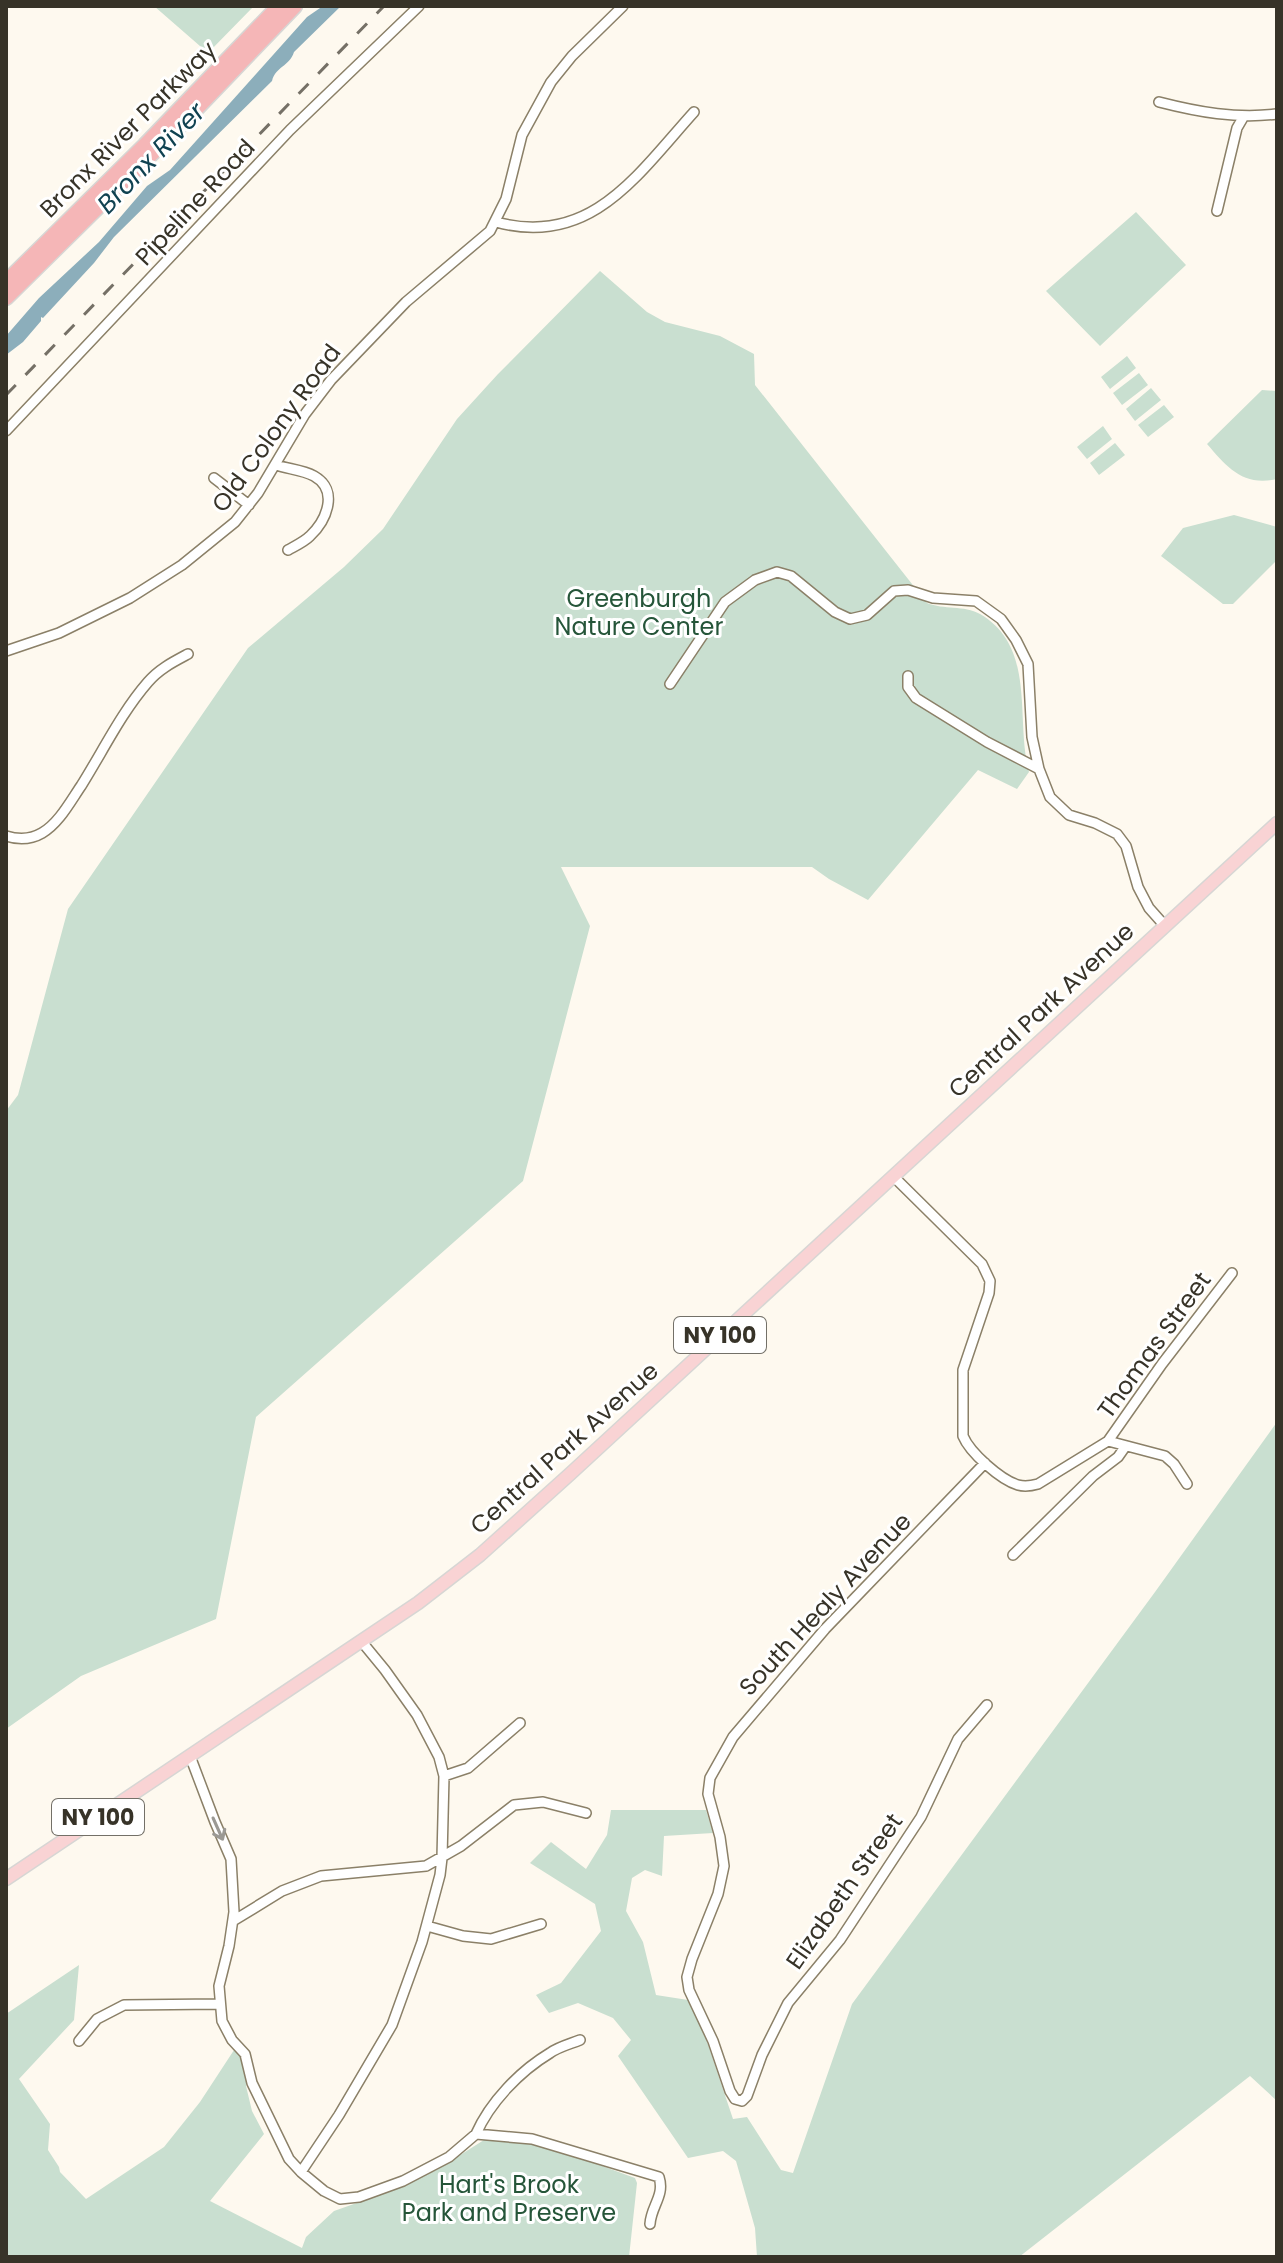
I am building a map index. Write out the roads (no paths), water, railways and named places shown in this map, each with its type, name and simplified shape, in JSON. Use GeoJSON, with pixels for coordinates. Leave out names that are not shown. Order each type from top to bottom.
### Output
{"type":"FeatureCollection","features":[{"type":"Feature","properties":{"kind":"highway","name":"Bronx River Parkway"},"geometry":{"type":"LineString","coordinates":[[6,282],[169,121],[279,6]]}},
{"type":"Feature","properties":{"kind":"highway","name":"Bronx River Parkway"},"geometry":{"type":"LineString","coordinates":[[6,298],[169,138],[295,6]]}},
{"type":"Feature","properties":{"kind":"highway"},"geometry":{"type":"LineString","coordinates":[[6,271],[70,218]]}},
{"type":"Feature","properties":{"kind":"main road","name":"Central Park Avenue"},"geometry":{"type":"LineString","coordinates":[[6,1879],[362,1642],[439,1588],[490,1546],[1277,823]]}},
{"type":"Feature","properties":{"kind":"street","name":"Pipeline Road"},"geometry":{"type":"LineString","coordinates":[[6,431],[290,130],[419,6]]}},
{"type":"Feature","properties":{"kind":"street","name":"Old Colony Road"},"geometry":{"type":"LineString","coordinates":[[6,651],[81,623],[157,582],[213,542],[235,522],[276,465],[305,414],[350,358],[406,302],[490,231],[511,183],[522,135],[551,82],[572,56],[623,6]]}},
{"type":"Feature","properties":{"kind":"street"},"geometry":{"type":"LineString","coordinates":[[1159,102],[1244,116],[1277,114]]}},
{"type":"Feature","properties":{"kind":"street"},"geometry":{"type":"LineString","coordinates":[[496,222],[531,229],[572,222],[589,215],[627,184],[694,112]]}},
{"type":"Feature","properties":{"kind":"street"},"geometry":{"type":"LineString","coordinates":[[1217,211],[1237,128],[1244,116]]}},
{"type":"Feature","properties":{"kind":"street"},"geometry":{"type":"LineString","coordinates":[[276,465],[316,477],[325,487],[329,499],[327,511],[310,536],[288,550]]}},
{"type":"Feature","properties":{"kind":"street"},"geometry":{"type":"LineString","coordinates":[[214,478],[249,505]]}},
{"type":"Feature","properties":{"kind":"street"},"geometry":{"type":"LineString","coordinates":[[670,684],[725,602],[755,580],[777,572],[791,576],[835,612],[850,619],[867,615],[894,591],[900,590],[933,598],[976,601],[1001,619],[1028,664],[1032,737],[1039,769],[1050,797],[1069,815],[1117,834],[1126,846],[1138,887],[1149,908],[1165,926]]}},
{"type":"Feature","properties":{"kind":"street"},"geometry":{"type":"LineString","coordinates":[[6,836],[31,838],[56,821],[148,681],[163,667],[188,654]]}},
{"type":"Feature","properties":{"kind":"street"},"geometry":{"type":"LineString","coordinates":[[908,676],[908,687],[916,698],[987,742],[1039,769]]}},
{"type":"Feature","properties":{"kind":"street"},"geometry":{"type":"LineString","coordinates":[[893,1176],[977,1258],[986,1269],[990,1281],[989,1293],[963,1370],[963,1436],[985,1463]]}},
{"type":"Feature","properties":{"kind":"street","name":"Thomas Street"},"geometry":{"type":"LineString","coordinates":[[985,1463],[1016,1485],[1033,1486],[1108,1441],[1232,1273]]}},
{"type":"Feature","properties":{"kind":"street","name":"Thomas Street"},"geometry":{"type":"LineString","coordinates":[[1108,1441],[1165,1456],[1187,1484]]}},
{"type":"Feature","properties":{"kind":"street"},"geometry":{"type":"LineString","coordinates":[[1013,1555],[1125,1447]]}},
{"type":"Feature","properties":{"kind":"street","name":"South Healy Avenue"},"geometry":{"type":"LineString","coordinates":[[738,2101],[730,2091],[713,2041],[689,1990],[687,1977],[718,1894],[724,1866],[708,1794],[710,1778],[738,1729],[825,1629],[985,1463]]}},
{"type":"Feature","properties":{"kind":"street"},"geometry":{"type":"LineString","coordinates":[[301,2172],[392,2025],[427,1926],[442,1858],[444,1776],[439,1757],[417,1715],[362,1642]]}},
{"type":"Feature","properties":{"kind":"street","name":"Elizabeth Street"},"geometry":{"type":"LineString","coordinates":[[738,2101],[747,2096],[762,2055],[788,2003],[840,1940],[921,1817],[958,1739],[987,1705]]}},
{"type":"Feature","properties":{"kind":"street"},"geometry":{"type":"LineString","coordinates":[[444,1776],[468,1768],[520,1723]]}},
{"type":"Feature","properties":{"kind":"street"},"geometry":{"type":"LineString","coordinates":[[190,1756],[231,1859],[234,1912],[219,1986],[222,2021],[232,2040],[245,2054],[252,2083],[289,2159],[324,2191],[340,2199],[359,2197],[403,2181],[449,2157],[476,2134],[482,2120],[508,2086],[550,2052],[580,2040]]}},
{"type":"Feature","properties":{"kind":"street"},"geometry":{"type":"LineString","coordinates":[[233,1921],[282,1891],[321,1876],[420,1868],[461,1846],[514,1805],[543,1802],[586,1813]]}},
{"type":"Feature","properties":{"kind":"street"},"geometry":{"type":"LineString","coordinates":[[427,1926],[463,1936],[491,1939],[541,1924]]}},
{"type":"Feature","properties":{"kind":"street"},"geometry":{"type":"LineString","coordinates":[[79,2041],[97,2019],[124,2005],[219,2004]]}},
{"type":"Feature","properties":{"kind":"street"},"geometry":{"type":"LineString","coordinates":[[476,2134],[532,2139],[659,2177],[661,2196],[651,2212],[650,2224]]}},
{"type":"Feature","properties":{"kind":"water"},"geometry":{"type":"Polygon","coordinates":[[[323,6],[341,6],[294,52],[272,81],[114,237],[94,263],[41,317],[23,342],[6,355],[6,336],[39,298],[99,242],[147,186],[170,170],[307,17],[323,6]]]}},
{"type":"Feature","properties":{"kind":"railway"},"geometry":{"type":"LineString","coordinates":[[6,395],[384,6]]}},
{"type":"Feature","properties":{"kind":"water label","name":"Bronx River"},"geometry":{"type":"Point","coordinates":[151,158]}},
{"type":"Feature","properties":{"kind":"park label","name":"Greenburgh Nature Center"},"geometry":{"type":"Point","coordinates":[639,612]}},
{"type":"Feature","properties":{"kind":"park label","name":"Hart's Brook Park and Preserve"},"geometry":{"type":"Point","coordinates":[509,2198]}}]}
